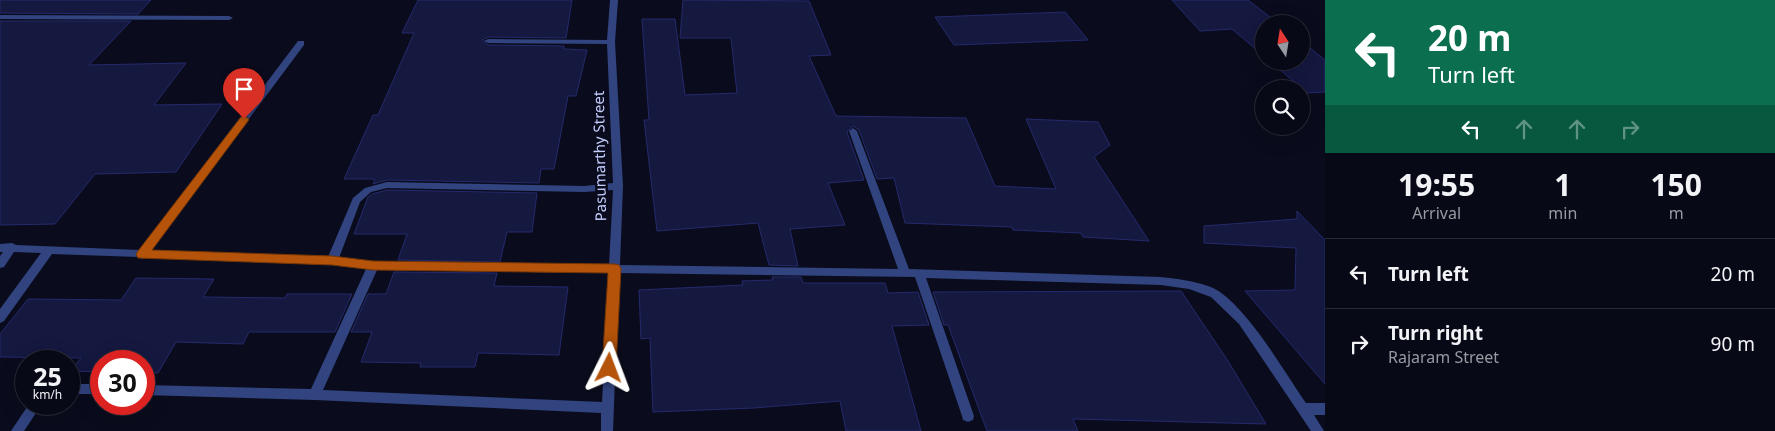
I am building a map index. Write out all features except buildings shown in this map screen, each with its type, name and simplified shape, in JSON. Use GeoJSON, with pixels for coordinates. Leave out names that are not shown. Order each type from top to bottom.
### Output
{"type":"FeatureCollection","features":[{"type":"Feature","properties":{"kind":"street","name":"Pasumarthy Street"},"geometry":{"type":"LineString","coordinates":[[607,431],[618,186],[611,42],[614,0]]}},
{"type":"Feature","properties":{"kind":"street"},"geometry":{"type":"LineString","coordinates":[[0,17],[230,18]]}},
{"type":"Feature","properties":{"kind":"street"},"geometry":{"type":"LineString","coordinates":[[488,42],[611,42]]}},
{"type":"Feature","properties":{"kind":"street"},"geometry":{"type":"LineString","coordinates":[[142,254],[301,43]]}},
{"type":"Feature","properties":{"kind":"street"},"geometry":{"type":"LineString","coordinates":[[853,131],[905,273]]}},
{"type":"Feature","properties":{"kind":"street"},"geometry":{"type":"LineString","coordinates":[[332,261],[356,200],[368,190],[387,185],[584,189],[618,186]]}},
{"type":"Feature","properties":{"kind":"street"},"geometry":{"type":"LineString","coordinates":[[0,264],[12,247]]}},
{"type":"Feature","properties":{"kind":"street"},"geometry":{"type":"LineString","coordinates":[[0,248],[332,261],[373,266],[905,273],[1161,280],[1190,285],[1215,294],[1243,321],[1318,431]]}},
{"type":"Feature","properties":{"kind":"street"},"geometry":{"type":"LineString","coordinates":[[0,318],[50,249]]}},
{"type":"Feature","properties":{"kind":"street"},"geometry":{"type":"LineString","coordinates":[[315,395],[373,266]]}},
{"type":"Feature","properties":{"kind":"street"},"geometry":{"type":"LineString","coordinates":[[919,274],[968,416]]}},
{"type":"Feature","properties":{"kind":"street"},"geometry":{"type":"LineString","coordinates":[[155,390],[315,395],[607,408]]}},
{"type":"Feature","properties":{"kind":"street"},"geometry":{"type":"LineString","coordinates":[[1304,409],[1325,409]]}},
{"type":"Feature","properties":{"kind":"street"},"geometry":{"type":"LineString","coordinates":[[17,431],[28,415]]}},
{"type":"Feature","properties":{"kind":"route"},"geometry":{"type":"LineString","coordinates":[[244,119],[142,254],[332,261],[373,266],[614,269],[609,368]]}}]}
